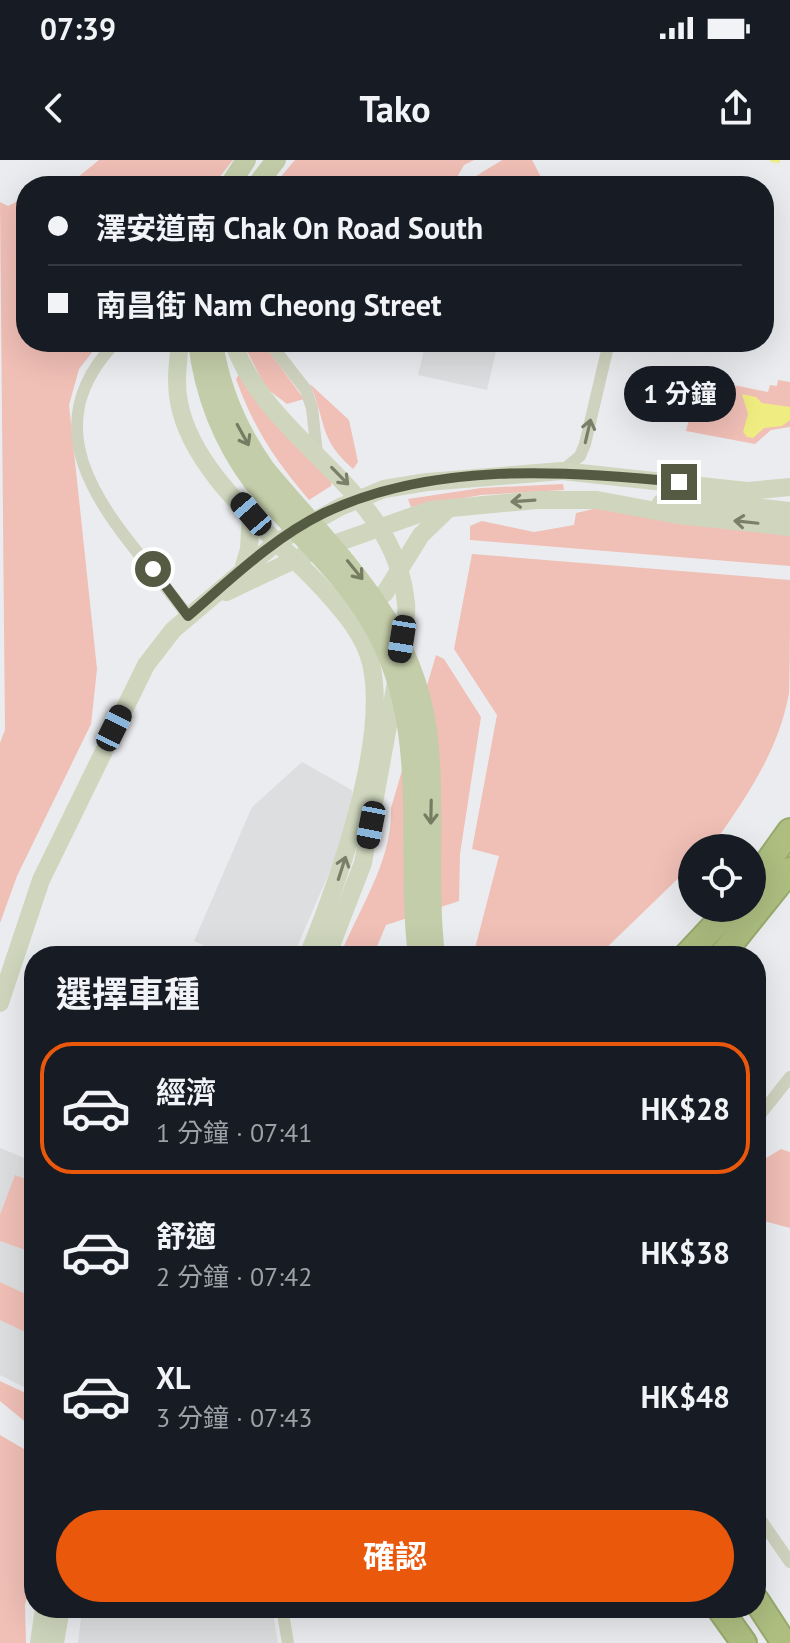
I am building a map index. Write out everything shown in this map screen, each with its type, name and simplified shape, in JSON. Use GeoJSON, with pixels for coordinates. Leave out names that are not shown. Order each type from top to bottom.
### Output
{"type":"FeatureCollection","features":[{"type":"Feature","properties":{"kind":"highway"},"geometry":{"type":"LineString","coordinates":[[766,864],[790,831]]}},
{"type":"Feature","properties":{"kind":"highway"},"geometry":{"type":"LineString","coordinates":[[729,946],[790,870]]}},
{"type":"Feature","properties":{"kind":"highway"},"geometry":{"type":"LineString","coordinates":[[695,946],[718,922]]}},
{"type":"Feature","properties":{"kind":"highway"},"geometry":{"type":"LineString","coordinates":[[766,1615],[784,1643]]}},
{"type":"Feature","properties":{"kind":"highway"},"geometry":{"type":"LineString","coordinates":[[726,1618],[744,1643]]}},
{"type":"Feature","properties":{"kind":"main road"},"geometry":{"type":"LineString","coordinates":[[264,176],[276,160]]}},
{"type":"Feature","properties":{"kind":"main road"},"geometry":{"type":"LineString","coordinates":[[179,352],[177,387],[185,424],[203,459],[341,609],[365,644],[376,694],[350,843],[312,946]]}},
{"type":"Feature","properties":{"kind":"main road"},"geometry":{"type":"LineString","coordinates":[[200,352],[219,426],[352,594],[371,623],[394,671],[412,747],[417,946]]}},
{"type":"Feature","properties":{"kind":"main road"},"geometry":{"type":"LineString","coordinates":[[215,352],[225,398],[259,476],[369,588],[399,638],[411,666],[421,696],[429,747],[430,887],[434,946]]}},
{"type":"Feature","properties":{"kind":"main road"},"geometry":{"type":"LineString","coordinates":[[239,352],[261,392],[361,499],[382,527],[406,605],[363,863],[331,946]]}},
{"type":"Feature","properties":{"kind":"main road"},"geometry":{"type":"LineString","coordinates":[[0,1003],[41,880],[146,665],[188,616],[277,542],[322,514],[384,489],[427,482],[562,471],[708,502],[790,511]]}},
{"type":"Feature","properties":{"kind":"main road"},"geometry":{"type":"LineString","coordinates":[[600,477],[639,477],[747,491],[790,487]]}},
{"type":"Feature","properties":{"kind":"main road"},"geometry":{"type":"LineString","coordinates":[[208,599],[295,560],[407,516],[449,508],[560,499],[635,504],[708,502]]}},
{"type":"Feature","properties":{"kind":"main road"},"geometry":{"type":"LineString","coordinates":[[635,504],[678,515],[790,527]]}},
{"type":"Feature","properties":{"kind":"main road"},"geometry":{"type":"LineString","coordinates":[[341,609],[379,599],[399,575],[421,535],[449,508]]}},
{"type":"Feature","properties":{"kind":"main road"},"geometry":{"type":"LineString","coordinates":[[243,571],[249,549],[251,514]]}},
{"type":"Feature","properties":{"kind":"main road"},"geometry":{"type":"LineString","coordinates":[[39,1643],[43,1618]]}},
{"type":"Feature","properties":{"kind":"main road"},"geometry":{"type":"LineString","coordinates":[[55,1643],[59,1618]]}},
{"type":"Feature","properties":{"kind":"street"},"geometry":{"type":"LineString","coordinates":[[108,352],[95,368],[87,387],[79,424],[78,455],[94,494],[188,616]]}},
{"type":"Feature","properties":{"kind":"street"},"geometry":{"type":"LineString","coordinates":[[277,352],[306,390],[312,408],[317,454]]}},
{"type":"Feature","properties":{"kind":"street"},"geometry":{"type":"LineString","coordinates":[[562,471],[580,456],[585,444],[607,352]]}},
{"type":"Feature","properties":{"kind":"street"},"geometry":{"type":"LineString","coordinates":[[766,1103],[790,1077]]}},
{"type":"Feature","properties":{"kind":"street"},"geometry":{"type":"LineString","coordinates":[[766,1527],[790,1562]]}},
{"type":"Feature","properties":{"kind":"street"},"geometry":{"type":"LineString","coordinates":[[284,1618],[288,1643]]}},
{"type":"Feature","properties":{"kind":"shaded area"},"geometry":{"type":"Polygon","coordinates":[[[99,160],[233,160],[220,176],[79,176],[99,160]]]}},
{"type":"Feature","properties":{"kind":"shaded area"},"geometry":{"type":"Polygon","coordinates":[[[295,160],[474,160],[464,165],[458,176],[281,176],[295,160]]]}},
{"type":"Feature","properties":{"kind":"shaded area"},"geometry":{"type":"Polygon","coordinates":[[[502,160],[532,160],[540,176],[476,176],[502,160]]]}},
{"type":"Feature","properties":{"kind":"shaded area"},"geometry":{"type":"Polygon","coordinates":[[[0,202],[8,206],[16,202],[16,352],[92,352],[79,369],[69,405],[97,669],[91,724],[17,876],[0,923],[0,743],[5,730],[0,202]]]}},
{"type":"Feature","properties":{"kind":"shaded area"},"geometry":{"type":"Polygon","coordinates":[[[248,352],[269,352],[304,399],[287,404],[266,388],[248,352]]]}},
{"type":"Feature","properties":{"kind":"shaded area"},"geometry":{"type":"Polygon","coordinates":[[[424,352],[496,352],[487,390],[418,375],[424,352]]]}},
{"type":"Feature","properties":{"kind":"shaded area"},"geometry":{"type":"Polygon","coordinates":[[[240,373],[332,480],[331,486],[309,500],[266,443],[236,379],[240,373]]]}},
{"type":"Feature","properties":{"kind":"shaded area"},"geometry":{"type":"Polygon","coordinates":[[[699,378],[768,392],[770,385],[777,386],[778,380],[790,382],[790,427],[771,430],[755,444],[686,431],[699,378]]]}},
{"type":"Feature","properties":{"kind":"shaded area"},"geometry":{"type":"Polygon","coordinates":[[[310,384],[349,420],[358,462],[353,469],[328,439],[310,384]]]}},
{"type":"Feature","properties":{"kind":"shaded area"},"geometry":{"type":"Polygon","coordinates":[[[742,394],[756,397],[762,403],[790,407],[790,420],[782,426],[764,428],[753,438],[747,437],[743,432],[748,414],[742,394]]]}},
{"type":"Feature","properties":{"kind":"shaded area"},"geometry":{"type":"Polygon","coordinates":[[[563,484],[564,490],[481,495],[411,507],[408,499],[481,488],[563,484]]]}},
{"type":"Feature","properties":{"kind":"shaded area"},"geometry":{"type":"Polygon","coordinates":[[[598,508],[790,533],[790,566],[470,540],[470,526],[482,521],[534,532],[574,525],[576,513],[598,508]]]}},
{"type":"Feature","properties":{"kind":"shaded area"},"geometry":{"type":"Polygon","coordinates":[[[472,554],[790,580],[789,693],[770,753],[720,834],[678,834],[678,879],[608,946],[476,946],[499,856],[472,849],[497,715],[454,649],[472,554]]]}},
{"type":"Feature","properties":{"kind":"shaded area"},"geometry":{"type":"Polygon","coordinates":[[[436,655],[444,659],[481,717],[460,854],[459,901],[386,925],[377,946],[345,946],[381,865],[387,846],[391,808],[436,655]]]}},
{"type":"Feature","properties":{"kind":"shaded area"},"geometry":{"type":"Polygon","coordinates":[[[302,762],[352,790],[353,818],[297,946],[205,946],[194,941],[252,807],[302,762]]]}},
{"type":"Feature","properties":{"kind":"shaded area"},"geometry":{"type":"Polygon","coordinates":[[[0,1148],[24,1158],[24,1387],[0,1375],[0,1148]]]}},
{"type":"Feature","properties":{"kind":"shaded area"},"geometry":{"type":"Polygon","coordinates":[[[781,1149],[790,1152],[790,1228],[766,1222],[766,1158],[781,1149]]]}},
{"type":"Feature","properties":{"kind":"shaded area"},"geometry":{"type":"Polygon","coordinates":[[[15,1175],[24,1178],[24,1249],[0,1241],[0,1215],[15,1175]]]}},
{"type":"Feature","properties":{"kind":"shaded area"},"geometry":{"type":"Polygon","coordinates":[[[0,1282],[24,1293],[24,1331],[0,1320],[0,1282]]]}},
{"type":"Feature","properties":{"kind":"shaded area"},"geometry":{"type":"Polygon","coordinates":[[[0,1381],[24,1392],[24,1421],[0,1401],[0,1381]]]}},
{"type":"Feature","properties":{"kind":"shaded area"},"geometry":{"type":"Polygon","coordinates":[[[0,1435],[24,1449],[26,1643],[0,1643],[0,1435]]]}},
{"type":"Feature","properties":{"kind":"shaded area"},"geometry":{"type":"Polygon","coordinates":[[[81,1618],[274,1618],[278,1643],[78,1643],[81,1618]]]}},
{"type":"Feature","properties":{"kind":"waterway"},"geometry":{"type":"LineString","coordinates":[[772,160],[778,161]]}},
{"type":"Feature","properties":{"kind":"route"},"geometry":{"type":"LineString","coordinates":[[153,569],[188,616],[277,542],[322,514],[384,489],[427,482],[562,471],[600,477],[639,477],[679,482]]}}]}
